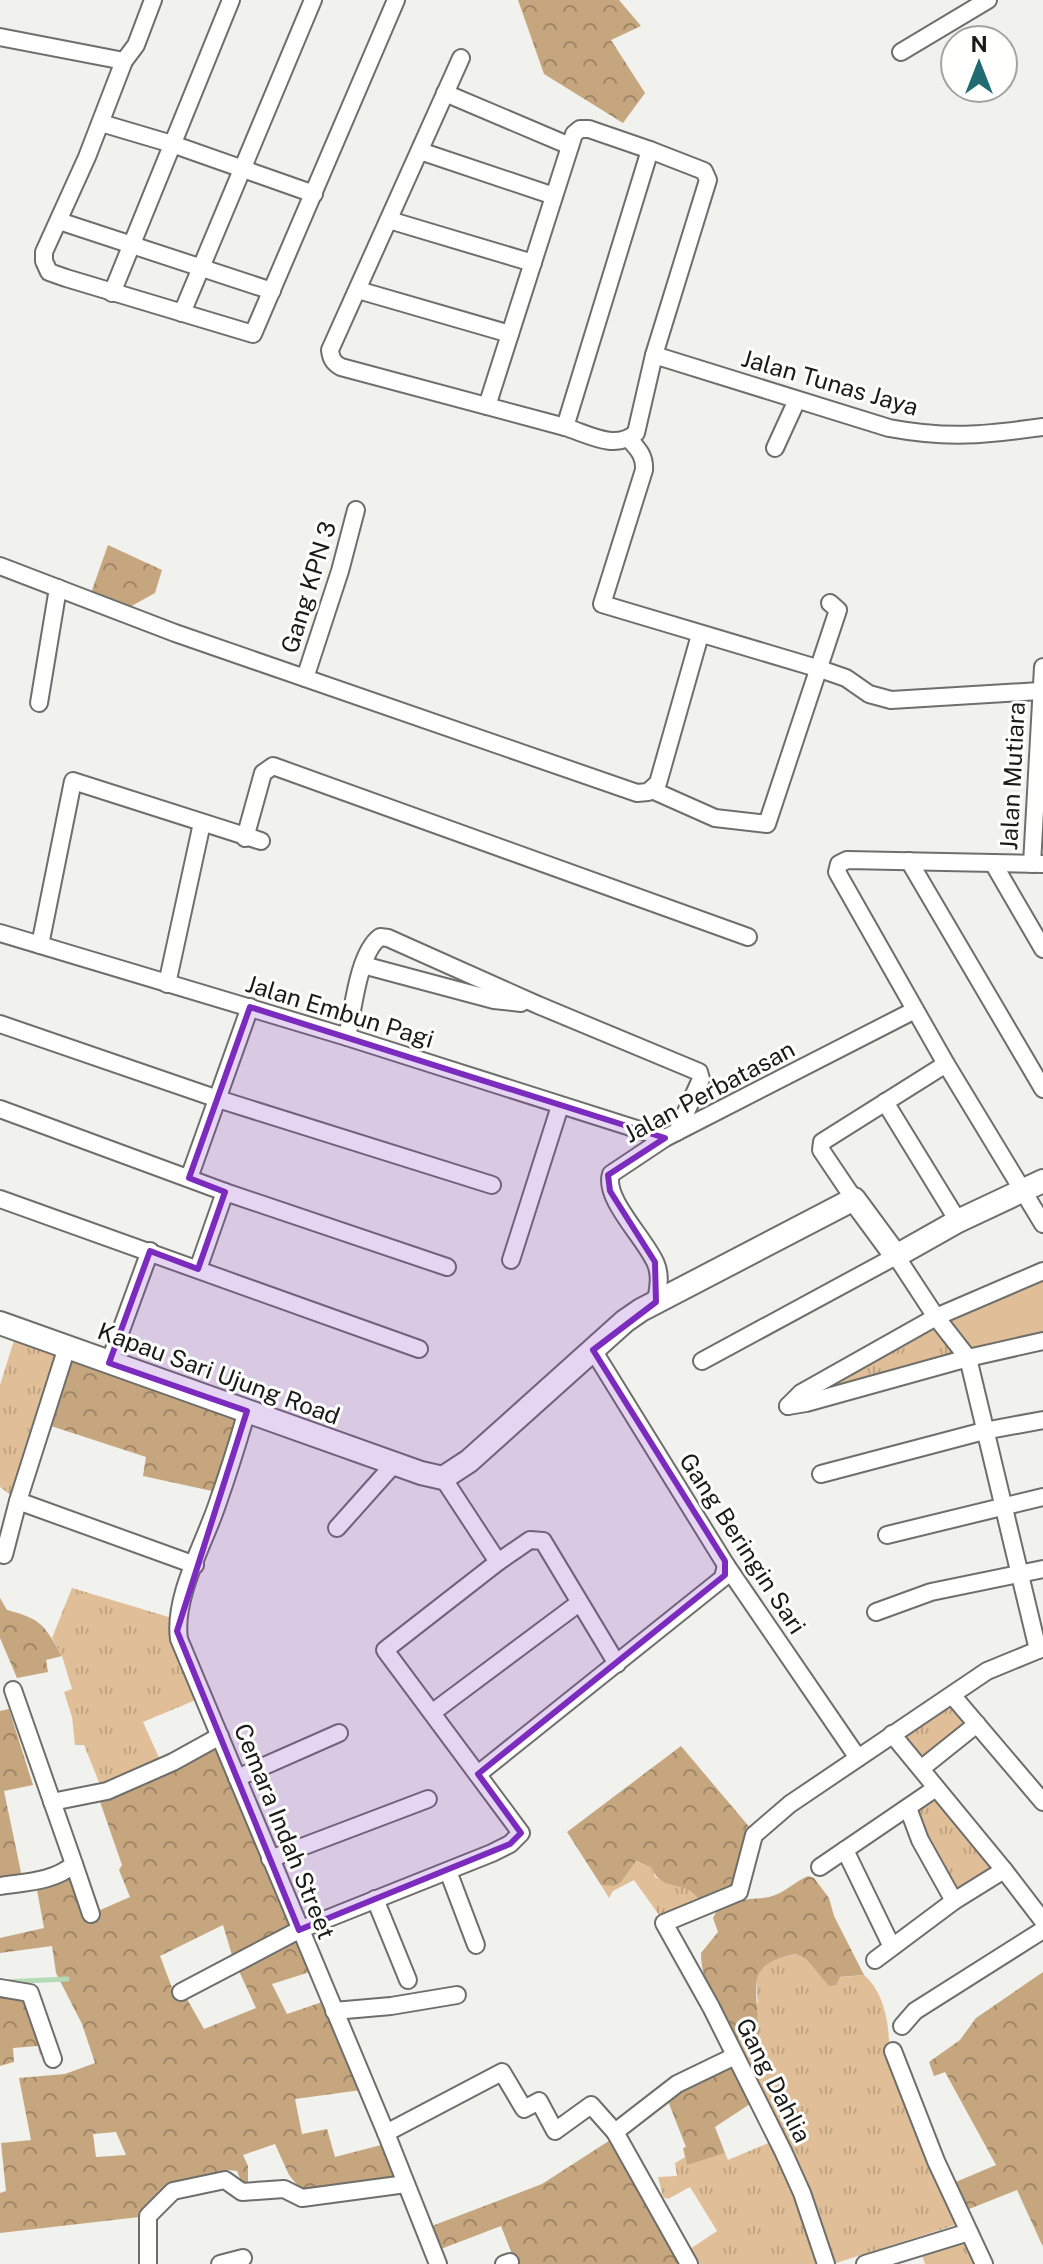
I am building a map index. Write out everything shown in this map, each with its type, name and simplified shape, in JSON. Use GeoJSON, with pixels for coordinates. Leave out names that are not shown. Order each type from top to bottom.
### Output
{"type":"FeatureCollection","features":[{"type":"Feature","properties":{"kind":"street"},"geometry":{"type":"LineString","coordinates":[[153,0],[136,45],[124,61],[101,123],[44,252],[44,261],[49,272],[253,334],[396,0]]}},
{"type":"Feature","properties":{"kind":"street"},"geometry":{"type":"LineString","coordinates":[[112,293],[231,0]]}},
{"type":"Feature","properties":{"kind":"street"},"geometry":{"type":"LineString","coordinates":[[182,313],[313,0]]}},
{"type":"Feature","properties":{"kind":"street"},"geometry":{"type":"LineString","coordinates":[[901,52],[988,0]]}},
{"type":"Feature","properties":{"kind":"street"},"geometry":{"type":"LineString","coordinates":[[0,37],[124,61]]}},
{"type":"Feature","properties":{"kind":"street"},"geometry":{"type":"LineString","coordinates":[[461,58],[330,350],[336,364],[612,442],[629,439],[636,433],[654,355],[708,180],[704,171],[650,150],[584,128],[574,134],[487,406]]}},
{"type":"Feature","properties":{"kind":"street"},"geometry":{"type":"LineString","coordinates":[[445,93],[570,146]]}},
{"type":"Feature","properties":{"kind":"street"},"geometry":{"type":"LineString","coordinates":[[101,123],[172,144],[314,194]]}},
{"type":"Feature","properties":{"kind":"street"},"geometry":{"type":"LineString","coordinates":[[565,427],[650,150]]}},
{"type":"Feature","properties":{"kind":"street"},"geometry":{"type":"LineString","coordinates":[[420,151],[554,196]]}},
{"type":"Feature","properties":{"kind":"street"},"geometry":{"type":"LineString","coordinates":[[389,220],[533,263]]}},
{"type":"Feature","properties":{"kind":"street"},"geometry":{"type":"LineString","coordinates":[[59,221],[272,291]]}},
{"type":"Feature","properties":{"kind":"street"},"geometry":{"type":"LineString","coordinates":[[358,290],[510,334]]}},
{"type":"Feature","properties":{"kind":"street","name":"Jalan Tunas Jaya"},"geometry":{"type":"LineString","coordinates":[[654,355],[889,428],[937,436],[982,435],[1043,427]]}},
{"type":"Feature","properties":{"kind":"street"},"geometry":{"type":"LineString","coordinates":[[775,448],[797,400]]}},
{"type":"Feature","properties":{"kind":"street"},"geometry":{"type":"LineString","coordinates":[[629,439],[645,461],[644,470],[602,604],[820,669],[846,678],[869,694],[891,700],[1040,691]]}},
{"type":"Feature","properties":{"kind":"street","name":"Gang KPN 3"},"geometry":{"type":"LineString","coordinates":[[305,678],[344,559],[356,510]]}},
{"type":"Feature","properties":{"kind":"street"},"geometry":{"type":"LineString","coordinates":[[0,566],[305,678],[643,793],[652,790],[663,772],[700,635]]}},
{"type":"Feature","properties":{"kind":"street"},"geometry":{"type":"LineString","coordinates":[[39,703],[58,588]]}},
{"type":"Feature","properties":{"kind":"street"},"geometry":{"type":"LineString","coordinates":[[652,790],[715,818],[767,824],[838,610],[830,603]]}},
{"type":"Feature","properties":{"kind":"street","name":"Jalan Mutiara"},"geometry":{"type":"LineString","coordinates":[[1038,864],[1043,667]]}},
{"type":"Feature","properties":{"kind":"street"},"geometry":{"type":"LineString","coordinates":[[40,945],[73,781],[253,839],[263,773],[273,766],[748,937]]}},
{"type":"Feature","properties":{"kind":"street"},"geometry":{"type":"LineString","coordinates":[[167,984],[202,823]]}},
{"type":"Feature","properties":{"kind":"street"},"geometry":{"type":"LineString","coordinates":[[1038,864],[847,860],[839,864],[837,872],[946,1064],[1033,1186],[1043,1224]]}},
{"type":"Feature","properties":{"kind":"street"},"geometry":{"type":"LineString","coordinates":[[909,861],[1043,1089]]}},
{"type":"Feature","properties":{"kind":"street"},"geometry":{"type":"LineString","coordinates":[[993,863],[1043,949]]}},
{"type":"Feature","properties":{"kind":"street","name":"Jalan Embun Pagi"},"geometry":{"type":"LineString","coordinates":[[0,933],[250,1007],[560,1106],[671,1135]]}},
{"type":"Feature","properties":{"kind":"street"},"geometry":{"type":"LineString","coordinates":[[347,1037],[363,965],[371,946],[385,937],[699,1072],[701,1079],[671,1135]]}},
{"type":"Feature","properties":{"kind":"street"},"geometry":{"type":"LineString","coordinates":[[363,965],[494,1000],[538,1005]]}},
{"type":"Feature","properties":{"kind":"street"},"geometry":{"type":"LineString","coordinates":[[438,986],[446,965]]}},
{"type":"Feature","properties":{"kind":"street"},"geometry":{"type":"LineString","coordinates":[[189,1178],[250,1007]]}},
{"type":"Feature","properties":{"kind":"street","name":"Jalan Perbatasan"},"geometry":{"type":"LineString","coordinates":[[656,1302],[659,1277],[655,1262],[610,1191],[609,1182],[614,1171],[671,1135],[915,1010]]}},
{"type":"Feature","properties":{"kind":"street"},"geometry":{"type":"LineString","coordinates":[[0,1024],[218,1099],[492,1185]]}},
{"type":"Feature","properties":{"kind":"street"},"geometry":{"type":"LineString","coordinates":[[858,1758],[987,1671],[1040,1649],[968,1358],[936,1317],[821,1150],[824,1139],[946,1064]]}},
{"type":"Feature","properties":{"kind":"street"},"geometry":{"type":"LineString","coordinates":[[885,1102],[958,1221]]}},
{"type":"Feature","properties":{"kind":"street"},"geometry":{"type":"LineString","coordinates":[[511,1260],[560,1106]]}},
{"type":"Feature","properties":{"kind":"street"},"geometry":{"type":"LineString","coordinates":[[0,1109],[225,1192],[447,1267]]}},
{"type":"Feature","properties":{"kind":"street"},"geometry":{"type":"LineString","coordinates":[[702,1361],[958,1221],[1033,1186]]}},
{"type":"Feature","properties":{"kind":"street"},"geometry":{"type":"LineString","coordinates":[[198,1269],[225,1192]]}},
{"type":"Feature","properties":{"kind":"street"},"geometry":{"type":"LineString","coordinates":[[0,1199],[419,1349]]}},
{"type":"Feature","properties":{"kind":"street"},"geometry":{"type":"LineString","coordinates":[[498,1562],[443,1478],[469,1461],[625,1321],[854,1199]]}},
{"type":"Feature","properties":{"kind":"street"},"geometry":{"type":"LineString","coordinates":[[109,1363],[150,1251]]}},
{"type":"Feature","properties":{"kind":"street"},"geometry":{"type":"LineString","coordinates":[[1043,1271],[936,1317],[801,1393],[788,1406],[1043,1341]]}},
{"type":"Feature","properties":{"kind":"street","name":"Kapau Sari Ujung Road"},"geometry":{"type":"LineString","coordinates":[[0,1323],[443,1478]]}},
{"type":"Feature","properties":{"kind":"street"},"geometry":{"type":"LineString","coordinates":[[4,1555],[67,1347]]}},
{"type":"Feature","properties":{"kind":"street","name":"Gang Beringin Sari"},"geometry":{"type":"LineString","coordinates":[[593,1350],[726,1565],[858,1758]]}},
{"type":"Feature","properties":{"kind":"street","name":"Cemara Indah Street"},"geometry":{"type":"LineString","coordinates":[[247,1411],[180,1608],[177,1622],[179,1639],[438,2264]]}},
{"type":"Feature","properties":{"kind":"street"},"geometry":{"type":"LineString","coordinates":[[821,1474],[984,1431],[1043,1420]]}},
{"type":"Feature","properties":{"kind":"street"},"geometry":{"type":"LineString","coordinates":[[337,1528],[395,1463]]}},
{"type":"Feature","properties":{"kind":"street"},"geometry":{"type":"LineString","coordinates":[[887,1535],[1043,1497]]}},
{"type":"Feature","properties":{"kind":"street"},"geometry":{"type":"LineString","coordinates":[[18,1501],[195,1565]]}},
{"type":"Feature","properties":{"kind":"street"},"geometry":{"type":"LineString","coordinates":[[181,1992],[299,1930],[492,1853],[510,1844],[521,1833],[385,1650],[498,1562],[530,1540],[540,1540],[545,1544],[617,1664]]}},
{"type":"Feature","properties":{"kind":"street"},"geometry":{"type":"LineString","coordinates":[[478,1774],[723,1578],[726,1565]]}},
{"type":"Feature","properties":{"kind":"street"},"geometry":{"type":"LineString","coordinates":[[876,1612],[931,1592],[1043,1569]]}},
{"type":"Feature","properties":{"kind":"street"},"geometry":{"type":"LineString","coordinates":[[433,1712],[579,1603]]}},
{"type":"Feature","properties":{"kind":"street"},"geometry":{"type":"LineString","coordinates":[[13,1690],[91,1914]]}},
{"type":"Feature","properties":{"kind":"street"},"geometry":{"type":"LineString","coordinates":[[952,1695],[1043,1802]]}},
{"type":"Feature","properties":{"kind":"street"},"geometry":{"type":"LineString","coordinates":[[922,1768],[977,1724]]}},
{"type":"Feature","properties":{"kind":"street"},"geometry":{"type":"LineString","coordinates":[[237,1778],[339,1733]]}},
{"type":"Feature","properties":{"kind":"street"},"geometry":{"type":"LineString","coordinates":[[892,1734],[1043,1921]]}},
{"type":"Feature","properties":{"kind":"street"},"geometry":{"type":"LineString","coordinates":[[52,1802],[107,1791],[173,1762],[220,1736]]}},
{"type":"Feature","properties":{"kind":"street","name":"Gang Dahlia"},"geometry":{"type":"LineString","coordinates":[[826,2264],[802,2193],[735,2056],[664,1923],[739,1892],[750,1841],[757,1830],[858,1758]]}},
{"type":"Feature","properties":{"kind":"street"},"geometry":{"type":"LineString","coordinates":[[820,1867],[936,1788]]}},
{"type":"Feature","properties":{"kind":"street"},"geometry":{"type":"LineString","coordinates":[[270,1859],[428,1799]]}},
{"type":"Feature","properties":{"kind":"street"},"geometry":{"type":"LineString","coordinates":[[908,1808],[920,1840],[954,1901]]}},
{"type":"Feature","properties":{"kind":"street"},"geometry":{"type":"LineString","coordinates":[[845,1850],[892,1947]]}},
{"type":"Feature","properties":{"kind":"street"},"geometry":{"type":"LineString","coordinates":[[0,1886],[51,1877],[65,1872],[74,1864]]}},
{"type":"Feature","properties":{"kind":"street"},"geometry":{"type":"LineString","coordinates":[[875,1960],[954,1901],[1004,1870]]}},
{"type":"Feature","properties":{"kind":"street"},"geometry":{"type":"LineString","coordinates":[[448,1871],[476,1945]]}},
{"type":"Feature","properties":{"kind":"street"},"geometry":{"type":"LineString","coordinates":[[375,1899],[408,1980]]}},
{"type":"Feature","properties":{"kind":"street"},"geometry":{"type":"LineString","coordinates":[[902,2026],[917,2009],[1043,1930]]}},
{"type":"Feature","properties":{"kind":"street"},"geometry":{"type":"LineString","coordinates":[[0,1988],[30,1993],[53,2059]]}},
{"type":"Feature","properties":{"kind":"street"},"geometry":{"type":"LineString","coordinates":[[334,2011],[457,1995]]}},
{"type":"Feature","properties":{"kind":"street"},"geometry":{"type":"LineString","coordinates":[[893,2051],[936,2161],[984,2264]]}},
{"type":"Feature","properties":{"kind":"street"},"geometry":{"type":"LineString","coordinates":[[615,2132],[677,2084],[735,2056]]}},
{"type":"Feature","properties":{"kind":"street"},"geometry":{"type":"LineString","coordinates":[[386,2133],[502,2072],[524,2109],[539,2101],[555,2131],[591,2105],[615,2132],[689,2264]]}},
{"type":"Feature","properties":{"kind":"street"},"geometry":{"type":"LineString","coordinates":[[148,2264],[148,2216],[173,2191],[225,2180],[242,2192],[284,2189],[302,2198],[406,2184]]}},
{"type":"Feature","properties":{"kind":"street"},"geometry":{"type":"LineString","coordinates":[[865,2264],[969,2232]]}},
{"type":"Feature","properties":{"kind":"street"},"geometry":{"type":"LineString","coordinates":[[220,2264],[243,2258]]}},
{"type":"Feature","properties":{"kind":"highlighted area"},"geometry":{"type":"Polygon","coordinates":[[[250,1007],[665,1138],[608,1175],[610,1191],[655,1262],[656,1302],[593,1350],[725,1561],[725,1575],[478,1774],[521,1833],[510,1844],[299,1930],[177,1631],[247,1411],[109,1363],[150,1251],[198,1269],[225,1192],[189,1178],[250,1007]]]}},
{"type":"Feature","properties":{"kind":"green space"},"geometry":{"type":"Polygon","coordinates":[[[518,0],[619,0],[641,26],[611,40],[645,93],[623,123],[544,74],[518,0]]]}},
{"type":"Feature","properties":{"kind":"green space"},"geometry":{"type":"Polygon","coordinates":[[[108,545],[162,570],[155,593],[128,608],[91,593],[108,545]]]}},
{"type":"Feature","properties":{"kind":"green space"},"geometry":{"type":"Polygon","coordinates":[[[1043,1276],[1043,1336],[973,1350],[948,1321],[951,1316],[1043,1276]]]}},
{"type":"Feature","properties":{"kind":"green space"},"geometry":{"type":"Polygon","coordinates":[[[935,1323],[959,1358],[818,1395],[810,1391],[935,1323]]]}},
{"type":"Feature","properties":{"kind":"green space"},"geometry":{"type":"Polygon","coordinates":[[[16,1334],[62,1350],[12,1496],[0,1487],[0,1385],[16,1334]]]}},
{"type":"Feature","properties":{"kind":"green space"},"geometry":{"type":"Polygon","coordinates":[[[69,1353],[233,1409],[237,1430],[212,1491],[143,1476],[146,1457],[48,1425],[69,1353]]]}},
{"type":"Feature","properties":{"kind":"green space"},"geometry":{"type":"Polygon","coordinates":[[[72,1588],[172,1618],[198,1699],[143,1722],[161,1762],[101,1787],[84,1745],[75,1745],[72,1717],[64,1692],[72,1689],[62,1656],[52,1638],[72,1588]]]}},
{"type":"Feature","properties":{"kind":"green space"},"geometry":{"type":"Polygon","coordinates":[[[0,1598],[7,1610],[35,1620],[51,1637],[62,1656],[46,1660],[48,1672],[17,1678],[0,1638],[0,1598]]]}},
{"type":"Feature","properties":{"kind":"green space"},"geometry":{"type":"Polygon","coordinates":[[[951,1701],[969,1725],[923,1762],[903,1735],[951,1701]]]}},
{"type":"Feature","properties":{"kind":"green space"},"geometry":{"type":"Polygon","coordinates":[[[9,1709],[33,1785],[4,1791],[23,1882],[0,1886],[0,1711],[9,1709]]]}},
{"type":"Feature","properties":{"kind":"green space"},"geometry":{"type":"Polygon","coordinates":[[[681,1746],[751,1829],[737,1884],[701,1905],[690,1891],[662,1881],[652,1868],[636,1861],[621,1882],[614,1886],[601,1885],[567,1832],[681,1746]]]}},
{"type":"Feature","properties":{"kind":"green space"},"geometry":{"type":"Polygon","coordinates":[[[217,1747],[293,1927],[234,1962],[223,1925],[160,1956],[177,2001],[187,1999],[204,2029],[256,2008],[239,1971],[297,1937],[313,1971],[272,1984],[287,2014],[325,2001],[361,2090],[295,2099],[302,2134],[327,2129],[335,2157],[385,2144],[401,2181],[303,2192],[289,2175],[275,2144],[243,2155],[248,2166],[248,2186],[244,2188],[237,2171],[228,2170],[225,2180],[173,2191],[148,2216],[0,2233],[0,2193],[6,2191],[1,2143],[31,2140],[19,2078],[65,2074],[95,2063],[82,2024],[56,1973],[52,1946],[0,1953],[0,1938],[44,1928],[37,1890],[72,1874],[91,1914],[130,1897],[97,1793],[217,1747]],[[116,2132],[93,2134],[96,2157],[126,2155],[116,2132]]]}},
{"type":"Feature","properties":{"kind":"green space"},"geometry":{"type":"Polygon","coordinates":[[[937,1795],[994,1868],[954,1894],[914,1812],[937,1795]]]}},
{"type":"Feature","properties":{"kind":"green space"},"geometry":{"type":"Polygon","coordinates":[[[635,1861],[652,1868],[655,1877],[693,1893],[701,1905],[659,1915],[634,1880],[613,1891],[609,1898],[601,1885],[624,1878],[635,1861]]]}},
{"type":"Feature","properties":{"kind":"green space"},"geometry":{"type":"Polygon","coordinates":[[[808,1876],[814,1878],[829,1898],[834,1916],[864,1975],[840,1977],[836,1985],[829,1986],[807,1960],[796,1954],[779,1958],[768,1964],[757,1979],[758,2029],[734,2040],[712,1998],[702,1965],[701,1953],[718,1932],[713,1918],[723,1906],[775,1895],[808,1876]]]}},
{"type":"Feature","properties":{"kind":"green space"},"geometry":{"type":"Polygon","coordinates":[[[796,1954],[807,1960],[824,1979],[864,1975],[877,1991],[887,2022],[889,2053],[965,2222],[833,2264],[775,2122],[734,2040],[758,2002],[759,1973],[768,1963],[796,1954]]]}},
{"type":"Feature","properties":{"kind":"green space"},"geometry":{"type":"Polygon","coordinates":[[[1043,1972],[1043,2247],[1017,2190],[964,2211],[951,2184],[996,2165],[945,2072],[934,2076],[929,2062],[960,2040],[976,2018],[1043,1972]]]}},
{"type":"Feature","properties":{"kind":"green space"},"geometry":{"type":"Polygon","coordinates":[[[0,1994],[26,1998],[45,2051],[40,2055],[38,2046],[13,2048],[14,2062],[0,2066],[0,1994]]]}},
{"type":"Feature","properties":{"kind":"green space"},"geometry":{"type":"Polygon","coordinates":[[[732,2061],[753,2102],[715,2127],[725,2153],[687,2165],[683,2148],[686,2147],[666,2096],[732,2061]]]}},
{"type":"Feature","properties":{"kind":"green space"},"geometry":{"type":"Polygon","coordinates":[[[615,2137],[686,2264],[516,2264],[501,2226],[433,2252],[424,2229],[542,2184],[615,2137]]]}},
{"type":"Feature","properties":{"kind":"green space"},"geometry":{"type":"Polygon","coordinates":[[[773,2141],[796,2190],[821,2264],[694,2264],[687,2251],[717,2231],[690,2187],[668,2199],[663,2197],[658,2177],[677,2176],[675,2163],[685,2157],[687,2164],[725,2153],[728,2160],[773,2141]]]}},
{"type":"Feature","properties":{"kind":"green space"},"geometry":{"type":"Polygon","coordinates":[[[966,2241],[975,2264],[925,2264],[921,2252],[966,2241]]]}},
{"type":"Feature","properties":{"kind":"waterway"},"geometry":{"type":"LineString","coordinates":[[4,1982],[67,1979]]}}]}
